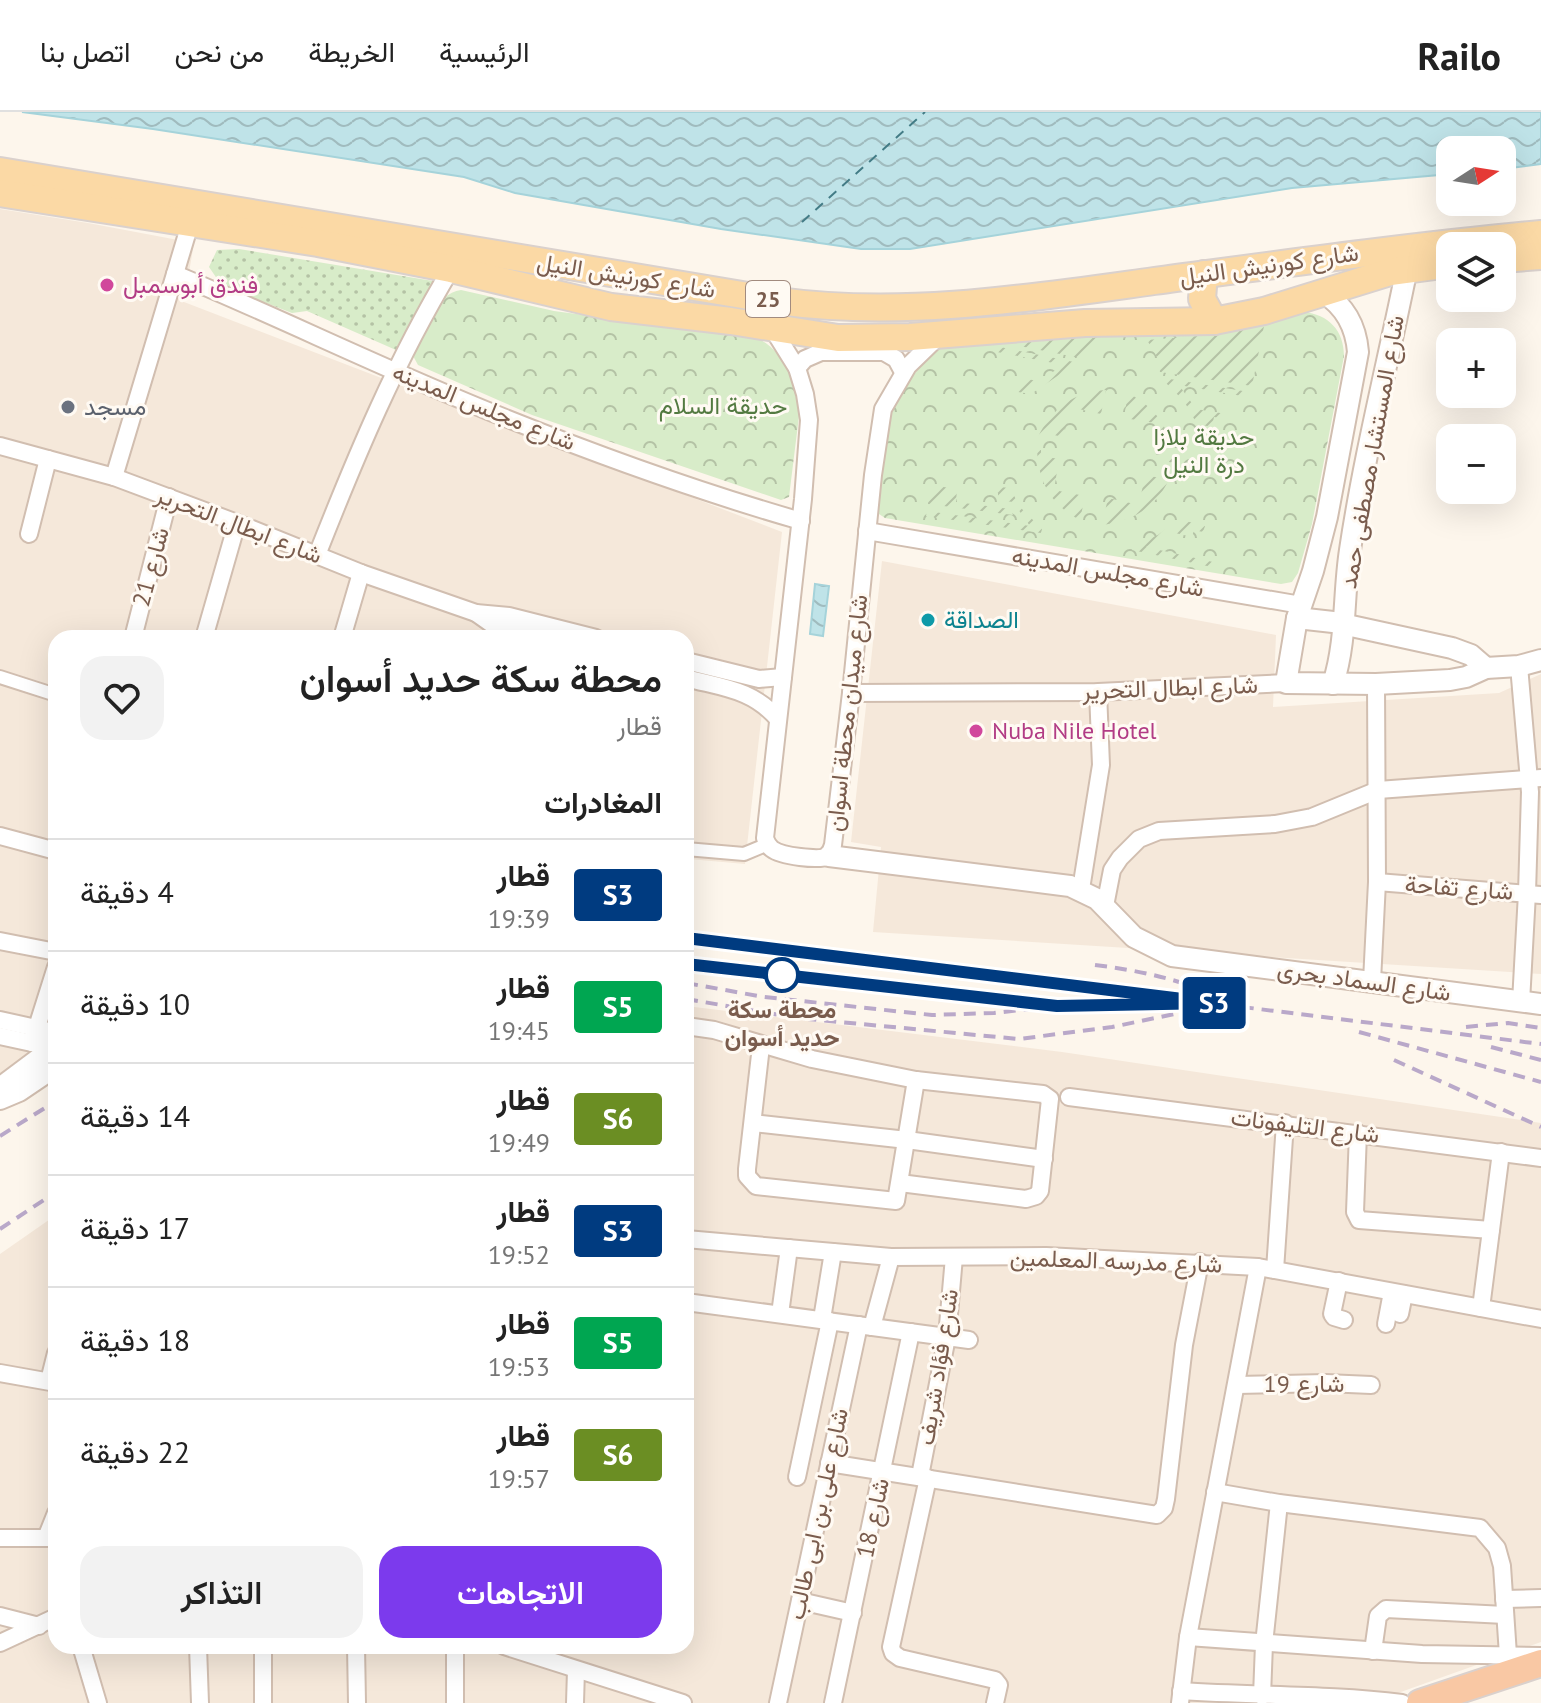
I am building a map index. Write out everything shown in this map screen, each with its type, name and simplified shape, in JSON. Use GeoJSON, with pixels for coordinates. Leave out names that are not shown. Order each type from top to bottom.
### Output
{"type":"FeatureCollection","features":[{"type":"Feature","properties":{"kind":"highway"},"geometry":{"type":"LineString","coordinates":[[1420,1703],[1541,1663]]}},
{"type":"Feature","properties":{"kind":"main road","name":"شارع كورنيش النيل"},"geometry":{"type":"LineString","coordinates":[[0,171],[793,303],[867,309],[937,307],[1150,282],[1403,247],[1541,234]]}},
{"type":"Feature","properties":{"kind":"main road","name":"شارع كورنيش النيل"},"geometry":{"type":"LineString","coordinates":[[0,193],[318,243],[451,269],[588,303],[838,338],[941,334],[1046,325],[1214,321],[1264,311],[1407,268],[1436,265]]}},
{"type":"Feature","properties":{"kind":"main road"},"geometry":{"type":"LineString","coordinates":[[1516,258],[1541,256]]}},
{"type":"Feature","properties":{"kind":"main road"},"geometry":{"type":"LineString","coordinates":[[1204,274],[1202,299],[1214,321]]}},
{"type":"Feature","properties":{"kind":"main road"},"geometry":{"type":"LineString","coordinates":[[633,277],[622,281],[622,295],[647,304],[657,313]]}},
{"type":"Feature","properties":{"kind":"main road"},"geometry":{"type":"LineString","coordinates":[[1150,282],[1162,298],[1162,311],[1156,323]]}},
{"type":"Feature","properties":{"kind":"street"},"geometry":{"type":"LineString","coordinates":[[114,477],[190,224]]}},
{"type":"Feature","properties":{"kind":"street","name":"شارع المستشار مصطفى حمد"},"geometry":{"type":"LineString","coordinates":[[1333,684],[1345,624],[1352,537],[1407,268]]}},
{"type":"Feature","properties":{"kind":"street"},"geometry":{"type":"LineString","coordinates":[[317,555],[357,454],[395,371],[412,335],[451,269]]}},
{"type":"Feature","properties":{"kind":"street","name":"شارع مجلس المدينه"},"geometry":{"type":"LineString","coordinates":[[175,274],[502,417],[739,503],[801,521]]}},
{"type":"Feature","properties":{"kind":"street","name":"شارع المستشار مصطفى حمد"},"geometry":{"type":"LineString","coordinates":[[1286,683],[1299,612],[1327,517],[1358,352],[1355,333],[1347,315],[1324,293]]}},
{"type":"Feature","properties":{"kind":"street"},"geometry":{"type":"LineString","coordinates":[[694,850],[744,854],[768,844],[765,831],[801,521],[809,420],[797,368],[772,328]]}},
{"type":"Feature","properties":{"kind":"street","name":"شارع ميدان محطة اسوان"},"geometry":{"type":"LineString","coordinates":[[768,844],[778,852],[818,859],[829,856],[833,845],[883,409],[903,372],[941,334]]}},
{"type":"Feature","properties":{"kind":"street"},"geometry":{"type":"LineString","coordinates":[[797,368],[805,359],[821,352],[884,352],[896,359],[903,372]]}},
{"type":"Feature","properties":{"kind":"street","name":"شارع ابطال التحرير"},"geometry":{"type":"LineString","coordinates":[[0,446],[114,477],[361,573],[476,613],[509,616],[564,630]]}},
{"type":"Feature","properties":{"kind":"street"},"geometry":{"type":"LineString","coordinates":[[29,534],[48,459]]}},
{"type":"Feature","properties":{"kind":"street","name":"شارع 21"},"geometry":{"type":"LineString","coordinates":[[135,630],[169,497]]}},
{"type":"Feature","properties":{"kind":"street"},"geometry":{"type":"LineString","coordinates":[[206,630],[237,523]]}},
{"type":"Feature","properties":{"kind":"street","name":"شارع مجلس المدينه"},"geometry":{"type":"LineString","coordinates":[[867,531],[1299,612]]}},
{"type":"Feature","properties":{"kind":"street"},"geometry":{"type":"LineString","coordinates":[[344,630],[361,573]]}},
{"type":"Feature","properties":{"kind":"street"},"geometry":{"type":"LineString","coordinates":[[1299,612],[1461,651],[1486,668]]}},
{"type":"Feature","properties":{"kind":"street","name":"شارع ابطال التحرير"},"geometry":{"type":"LineString","coordinates":[[476,613],[493,625],[510,630]]}},
{"type":"Feature","properties":{"kind":"street","name":"شارع ابطال التحرير"},"geometry":{"type":"LineString","coordinates":[[851,693],[1098,692],[1286,683],[1376,684],[1458,679],[1486,668],[1519,666],[1541,660]]}},
{"type":"Feature","properties":{"kind":"street"},"geometry":{"type":"LineString","coordinates":[[694,663],[759,679],[783,677]]}},
{"type":"Feature","properties":{"kind":"street"},"geometry":{"type":"LineString","coordinates":[[1519,666],[1535,779],[1531,1003]]}},
{"type":"Feature","properties":{"kind":"street"},"geometry":{"type":"LineString","coordinates":[[0,677],[48,692]]}},
{"type":"Feature","properties":{"kind":"street"},"geometry":{"type":"LineString","coordinates":[[694,680],[753,697],[766,705],[778,719]]}},
{"type":"Feature","properties":{"kind":"street"},"geometry":{"type":"LineString","coordinates":[[1372,981],[1377,882],[1376,684]]}},
{"type":"Feature","properties":{"kind":"street"},"geometry":{"type":"LineString","coordinates":[[1081,889],[1099,793],[1098,692]]}},
{"type":"Feature","properties":{"kind":"street"},"geometry":{"type":"LineString","coordinates":[[1105,906],[1112,870],[1139,839],[1169,830],[1275,824],[1312,817],[1378,790],[1535,779]]}},
{"type":"Feature","properties":{"kind":"street"},"geometry":{"type":"LineString","coordinates":[[0,836],[48,849]]}},
{"type":"Feature","properties":{"kind":"street","name":"شارع السماد بحرى"},"geometry":{"type":"LineString","coordinates":[[829,856],[1081,889],[1105,906],[1134,937],[1172,956],[1531,1003]]}},
{"type":"Feature","properties":{"kind":"street","name":"شارع تفاحة"},"geometry":{"type":"LineString","coordinates":[[1377,882],[1534,894]]}},
{"type":"Feature","properties":{"kind":"street"},"geometry":{"type":"LineString","coordinates":[[0,941],[48,950]]}},
{"type":"Feature","properties":{"kind":"street"},"geometry":{"type":"LineString","coordinates":[[0,1020],[48,1045]]}},
{"type":"Feature","properties":{"kind":"street"},"geometry":{"type":"LineString","coordinates":[[694,1027],[714,1030],[761,1046],[916,1080],[1049,1096],[1051,1105],[1040,1191],[1036,1196],[1026,1199],[899,1191]]}},
{"type":"Feature","properties":{"kind":"street"},"geometry":{"type":"LineString","coordinates":[[0,1036],[48,1045]]}},
{"type":"Feature","properties":{"kind":"street"},"geometry":{"type":"LineString","coordinates":[[0,1088],[48,1045]]}},
{"type":"Feature","properties":{"kind":"street"},"geometry":{"type":"LineString","coordinates":[[0,1099],[19,1091],[48,1045]]}},
{"type":"Feature","properties":{"kind":"street"},"geometry":{"type":"LineString","coordinates":[[761,1046],[747,1169],[747,1176],[756,1186],[894,1202],[899,1191],[916,1080]]}},
{"type":"Feature","properties":{"kind":"street","name":"شارع التليفونات"},"geometry":{"type":"LineString","coordinates":[[1069,1097],[1541,1158]]}},
{"type":"Feature","properties":{"kind":"street"},"geometry":{"type":"LineString","coordinates":[[753,1123],[1044,1159]]}},
{"type":"Feature","properties":{"kind":"street"},"geometry":{"type":"LineString","coordinates":[[1275,1270],[1285,1123]]}},
{"type":"Feature","properties":{"kind":"street"},"geometry":{"type":"LineString","coordinates":[[1358,1133],[1355,1212],[1359,1220],[1491,1230]]}},
{"type":"Feature","properties":{"kind":"street"},"geometry":{"type":"LineString","coordinates":[[1481,1308],[1501,1152]]}},
{"type":"Feature","properties":{"kind":"street","name":"شارع مدرسه المعلمين"},"geometry":{"type":"LineString","coordinates":[[694,1240],[891,1257],[1046,1256],[1258,1267],[1541,1319]]}},
{"type":"Feature","properties":{"kind":"street"},"geometry":{"type":"LineString","coordinates":[[780,1314],[789,1248]]}},
{"type":"Feature","properties":{"kind":"street"},"geometry":{"type":"LineString","coordinates":[[797,1477],[826,1320],[833,1252]]}},
{"type":"Feature","properties":{"kind":"street","name":"شارع على بن ابى طالب"},"geometry":{"type":"LineString","coordinates":[[778,1703],[829,1463],[866,1326],[891,1257]]}},
{"type":"Feature","properties":{"kind":"street","name":"شارع فؤاد شريف"},"geometry":{"type":"LineString","coordinates":[[954,1257],[947,1337],[891,1647],[900,1658],[995,1680],[999,1685],[995,1703]]}},
{"type":"Feature","properties":{"kind":"street"},"geometry":{"type":"LineString","coordinates":[[829,1463],[1154,1516],[1161,1512],[1166,1499],[1184,1345],[1200,1262]]}},
{"type":"Feature","properties":{"kind":"street"},"geometry":{"type":"LineString","coordinates":[[1258,1267],[1188,1637],[1181,1697],[1262,1696],[1402,1703]]}},
{"type":"Feature","properties":{"kind":"street"},"geometry":{"type":"LineString","coordinates":[[1339,1281],[1332,1314],[1344,1320]]}},
{"type":"Feature","properties":{"kind":"street"},"geometry":{"type":"LineString","coordinates":[[1398,1293],[1400,1314]]}},
{"type":"Feature","properties":{"kind":"street"},"geometry":{"type":"LineString","coordinates":[[1386,1324],[1398,1293]]}},
{"type":"Feature","properties":{"kind":"street"},"geometry":{"type":"LineString","coordinates":[[694,1303],[969,1340]]}},
{"type":"Feature","properties":{"kind":"street","name":"شارع 18"},"geometry":{"type":"LineString","coordinates":[[833,1703],[911,1332]]}},
{"type":"Feature","properties":{"kind":"street"},"geometry":{"type":"LineString","coordinates":[[0,1373],[48,1381]]}},
{"type":"Feature","properties":{"kind":"street","name":"شارع 19"},"geometry":{"type":"LineString","coordinates":[[1237,1385],[1371,1385]]}},
{"type":"Feature","properties":{"kind":"street"},"geometry":{"type":"LineString","coordinates":[[1215,1492],[1480,1528],[1497,1548],[1502,1566],[1508,1655]]}},
{"type":"Feature","properties":{"kind":"street"},"geometry":{"type":"LineString","coordinates":[[1262,1696],[1264,1644],[1279,1503]]}},
{"type":"Feature","properties":{"kind":"street"},"geometry":{"type":"LineString","coordinates":[[0,1538],[48,1538]]}},
{"type":"Feature","properties":{"kind":"street"},"geometry":{"type":"LineString","coordinates":[[1373,1651],[1378,1616],[1386,1609],[1505,1607],[1541,1598]]}},
{"type":"Feature","properties":{"kind":"street"},"geometry":{"type":"LineString","coordinates":[[800,1601],[853,1613]]}},
{"type":"Feature","properties":{"kind":"street"},"geometry":{"type":"LineString","coordinates":[[0,1616],[39,1626]]}},
{"type":"Feature","properties":{"kind":"street"},"geometry":{"type":"LineString","coordinates":[[0,1643],[48,1621]]}},
{"type":"Feature","properties":{"kind":"street"},"geometry":{"type":"LineString","coordinates":[[1188,1637],[1373,1651],[1541,1656]]}},
{"type":"Feature","properties":{"kind":"street"},"geometry":{"type":"LineString","coordinates":[[83,1654],[98,1703]]}},
{"type":"Feature","properties":{"kind":"street"},"geometry":{"type":"LineString","coordinates":[[198,1654],[200,1703]]}},
{"type":"Feature","properties":{"kind":"street"},"geometry":{"type":"LineString","coordinates":[[263,1654],[263,1703]]}},
{"type":"Feature","properties":{"kind":"street"},"geometry":{"type":"LineString","coordinates":[[356,1654],[357,1703]]}},
{"type":"Feature","properties":{"kind":"street"},"geometry":{"type":"LineString","coordinates":[[455,1654],[455,1703]]}},
{"type":"Feature","properties":{"kind":"street"},"geometry":{"type":"LineString","coordinates":[[528,1654],[683,1703]]}},
{"type":"Feature","properties":{"kind":"street"},"geometry":{"type":"LineString","coordinates":[[575,1703],[576,1670]]}},
{"type":"Feature","properties":{"kind":"shaded area"},"geometry":{"type":"Polygon","coordinates":[[[0,209],[194,243],[184,302],[782,532],[745,864],[694,859],[694,630],[48,630],[48,1058],[0,1084],[0,209]]]}},
{"type":"Feature","properties":{"kind":"shaded area"},"geometry":{"type":"Polygon","coordinates":[[[882,561],[1276,635],[1273,707],[1499,693],[1541,674],[1541,974],[873,932],[881,847],[851,842],[882,561]]]}},
{"type":"Feature","properties":{"kind":"shaded area"},"geometry":{"type":"Polygon","coordinates":[[[694,1007],[1062,1052],[1541,1123],[1541,1642],[1370,1703],[0,1703],[0,1254],[48,1221],[48,1654],[694,1654],[694,1007]]]}},
{"type":"Feature","properties":{"kind":"green space"},"geometry":{"type":"Polygon","coordinates":[[[239,249],[433,281],[396,350],[307,311],[292,313],[222,286],[209,267],[217,250],[239,249]]]}},
{"type":"Feature","properties":{"kind":"green space","name":"حديقة السلام"},"geometry":{"type":"Polygon","coordinates":[[[461,290],[554,311],[756,338],[765,343],[786,367],[800,408],[789,497],[781,500],[532,415],[418,365],[412,354],[431,315],[444,298],[461,290]]]}},
{"type":"Feature","properties":{"kind":"green space","name":"حديقة بلازا درة النيل"},"geometry":{"type":"Polygon","coordinates":[[[1303,312],[1320,316],[1333,325],[1341,339],[1344,356],[1312,524],[1298,573],[1292,582],[1281,584],[885,518],[876,512],[887,417],[897,395],[940,343],[1059,335],[1137,337],[1194,333],[1303,312]]]}},
{"type":"Feature","properties":{"kind":"green space"},"geometry":{"type":"Polygon","coordinates":[[[1264,326],[1252,386],[1160,372],[1157,357],[1147,340],[1211,335],[1264,326]]]}},
{"type":"Feature","properties":{"kind":"green space"},"geometry":{"type":"Polygon","coordinates":[[[1007,338],[1100,338],[1085,359],[1005,343],[1007,338]]]}},
{"type":"Feature","properties":{"kind":"green space"},"geometry":{"type":"Polygon","coordinates":[[[1000,347],[1075,364],[1031,394],[1018,392],[1021,378],[1038,381],[1064,365],[997,352],[1000,347]]]}},
{"type":"Feature","properties":{"kind":"green space"},"geometry":{"type":"Polygon","coordinates":[[[1170,379],[1243,391],[1242,396],[1179,385],[1196,409],[1226,414],[1226,419],[1214,417],[1212,427],[1197,424],[1184,401],[1166,383],[1170,379]]]}},
{"type":"Feature","properties":{"kind":"green space"},"geometry":{"type":"Polygon","coordinates":[[[1106,390],[1101,414],[1070,407],[1063,437],[1045,433],[1043,438],[1038,437],[1050,418],[1065,403],[1084,394],[1106,390]]]}},
{"type":"Feature","properties":{"kind":"green space"},"geometry":{"type":"Polygon","coordinates":[[[1128,393],[1155,413],[1161,422],[1170,441],[1174,463],[1169,462],[1170,456],[1151,454],[1155,423],[1124,418],[1128,393]]]}},
{"type":"Feature","properties":{"kind":"green space"},"geometry":{"type":"Polygon","coordinates":[[[1037,450],[1041,450],[1041,456],[1059,459],[1054,490],[1085,496],[1080,520],[1062,508],[1048,492],[1040,472],[1037,450]]]}},
{"type":"Feature","properties":{"kind":"green space"},"geometry":{"type":"Polygon","coordinates":[[[1167,474],[1171,475],[1166,486],[1144,510],[1125,520],[1102,525],[1108,498],[1139,505],[1145,475],[1165,479],[1167,474]]]}},
{"type":"Feature","properties":{"kind":"green space"},"geometry":{"type":"Polygon","coordinates":[[[930,485],[957,489],[956,502],[1010,509],[1013,515],[928,504],[930,485]]]}},
{"type":"Feature","properties":{"kind":"green space"},"geometry":{"type":"Polygon","coordinates":[[[989,486],[1010,488],[1020,507],[1042,529],[1041,533],[926,516],[927,511],[1030,526],[1013,502],[998,500],[998,493],[988,492],[989,486]]]}},
{"type":"Feature","properties":{"kind":"green space"},"geometry":{"type":"Polygon","coordinates":[[[1178,519],[1205,526],[1203,532],[1194,530],[1192,537],[1171,532],[1146,547],[1213,562],[1212,567],[1132,550],[1133,546],[1158,535],[1178,519]]]}},
{"type":"Feature","properties":{"kind":"water"},"geometry":{"type":"Polygon","coordinates":[[[22,112],[1541,112],[1541,164],[1516,167],[1516,136],[1436,136],[1436,175],[1292,188],[910,249],[861,249],[721,229],[515,193],[464,177],[22,112]]]}},
{"type":"Feature","properties":{"kind":"water"},"geometry":{"type":"Polygon","coordinates":[[[815,584],[829,586],[823,636],[810,634],[815,584]]]}},
{"type":"Feature","properties":{"kind":"ferry route"},"geometry":{"type":"LineString","coordinates":[[802,222],[925,112]]}},
{"type":"Feature","properties":{"kind":"railway"},"geometry":{"type":"LineString","coordinates":[[694,939],[1541,1044]]}},
{"type":"Feature","properties":{"kind":"railway"},"geometry":{"type":"LineString","coordinates":[[694,965],[1025,1003]]}},
{"type":"Feature","properties":{"kind":"railway"},"geometry":{"type":"LineString","coordinates":[[1095,965],[1161,977],[1226,998]]}},
{"type":"Feature","properties":{"kind":"railway"},"geometry":{"type":"LineString","coordinates":[[694,984],[764,997],[932,1015],[994,1013],[1057,1006],[1160,1005]]}},
{"type":"Feature","properties":{"kind":"railway"},"geometry":{"type":"LineString","coordinates":[[694,1000],[797,1018],[1019,1039],[1112,1027],[1189,1011]]}},
{"type":"Feature","properties":{"kind":"railway"},"geometry":{"type":"LineString","coordinates":[[1466,1027],[1508,1023],[1541,1028]]}},
{"type":"Feature","properties":{"kind":"railway"},"geometry":{"type":"LineString","coordinates":[[1359,1032],[1541,1082]]}},
{"type":"Feature","properties":{"kind":"railway"},"geometry":{"type":"LineString","coordinates":[[1491,1047],[1541,1060]]}},
{"type":"Feature","properties":{"kind":"railway"},"geometry":{"type":"LineString","coordinates":[[1394,1060],[1541,1127]]}},
{"type":"Feature","properties":{"kind":"railway"},"geometry":{"type":"LineString","coordinates":[[0,1136],[48,1106]]}},
{"type":"Feature","properties":{"kind":"railway"},"geometry":{"type":"LineString","coordinates":[[0,1229],[48,1197]]}},
{"type":"Feature","properties":{"kind":"train","name":"S3"},"geometry":{"type":"LineString","coordinates":[[694,939],[1215,1003],[1057,1006],[694,965]]}},
{"type":"Feature","properties":{"kind":"place","name":"فندق أبوسمبل"},"geometry":{"type":"Point","coordinates":[107,285]}},
{"type":"Feature","properties":{"kind":"place","name":"مسجد"},"geometry":{"type":"Point","coordinates":[68,407]}},
{"type":"Feature","properties":{"kind":"place","name":"الصداقة"},"geometry":{"type":"Point","coordinates":[928,620]}},
{"type":"Feature","properties":{"kind":"place","name":"Nuba Nile Hotel"},"geometry":{"type":"Point","coordinates":[976,731]}},
{"type":"Feature","properties":{"kind":"place","name":"محطة سكة حديد أسوان"},"geometry":{"type":"Point","coordinates":[782,975]}}]}
